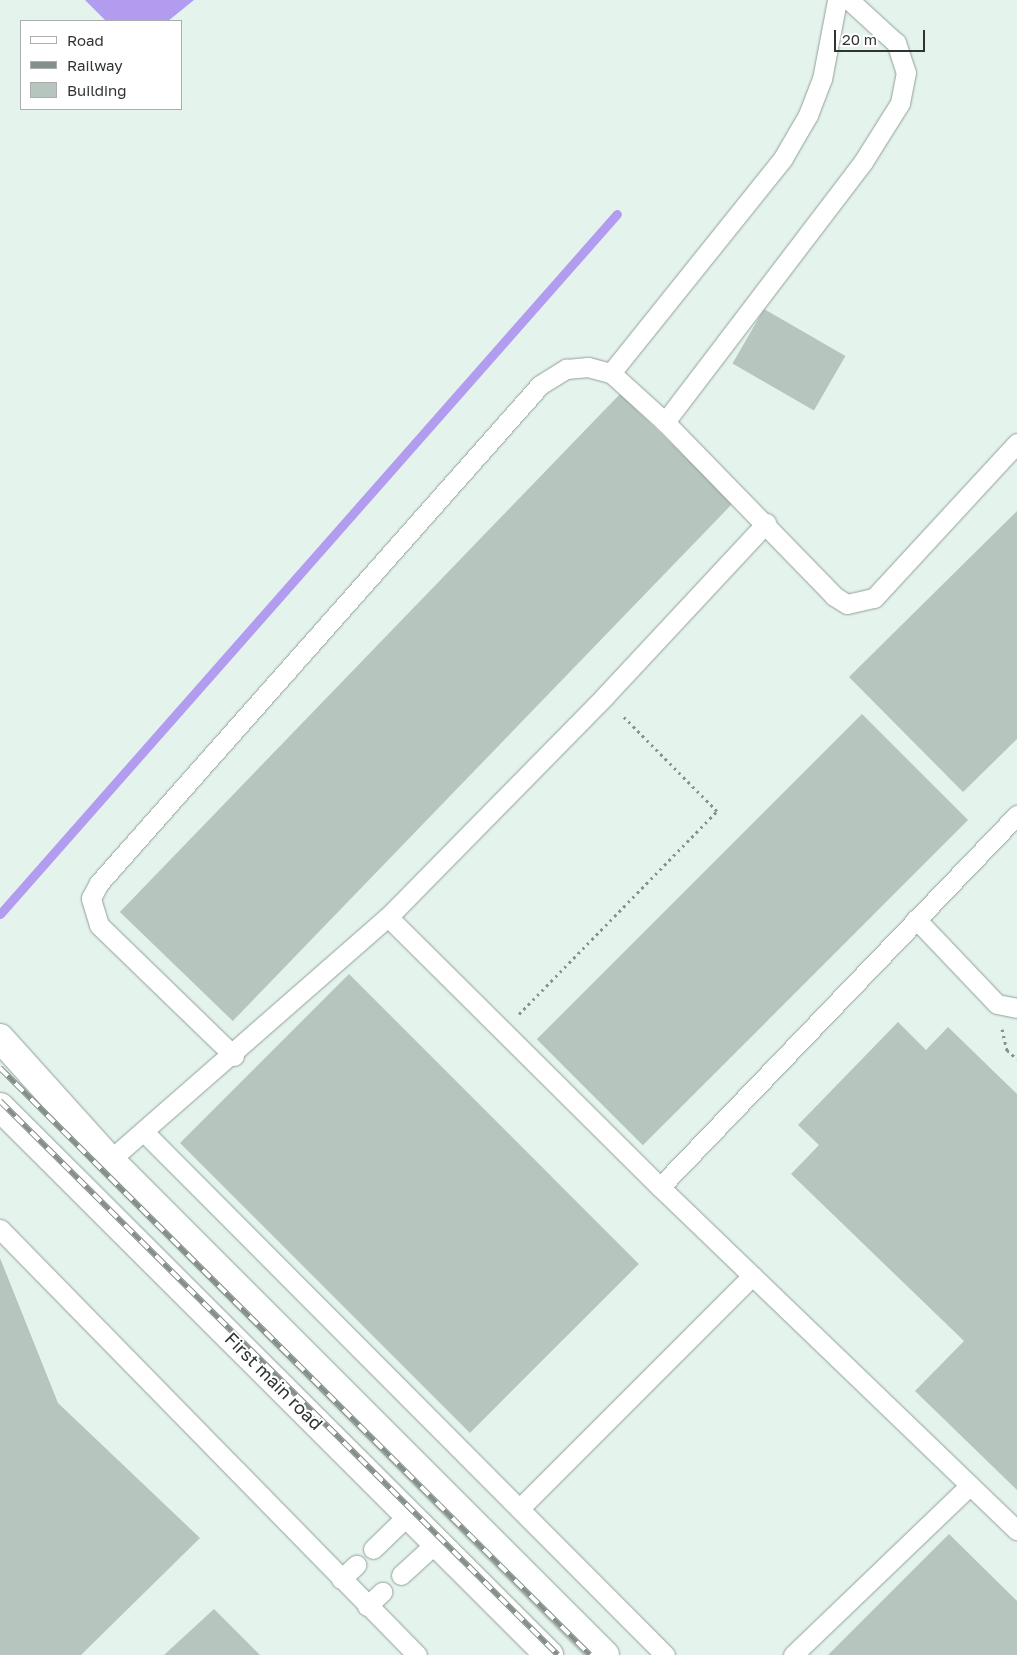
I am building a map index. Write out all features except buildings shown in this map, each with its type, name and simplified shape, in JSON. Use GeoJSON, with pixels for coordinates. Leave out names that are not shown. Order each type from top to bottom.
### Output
{"type":"FeatureCollection","features":[{"type":"Feature","properties":{"kind":"street"},"geometry":{"type":"LineString","coordinates":[[0,1038],[110,1160],[605,1655]]}},
{"type":"Feature","properties":{"kind":"street","name":"First main road"},"geometry":{"type":"LineString","coordinates":[[0,1107],[549,1655]]}},
{"type":"Feature","properties":{"kind":"lane"},"geometry":{"type":"LineString","coordinates":[[611,374],[783,158],[808,115],[822,78],[837,0]]}},
{"type":"Feature","properties":{"kind":"lane"},"geometry":{"type":"LineString","coordinates":[[666,422],[863,162],[900,103],[906,73],[896,43],[850,0]]}},
{"type":"Feature","properties":{"kind":"lane"},"geometry":{"type":"LineString","coordinates":[[234,1056],[99,924],[91,898],[99,883],[540,384],[566,370],[588,367],[611,374],[666,422],[766,523],[834,596],[847,604],[860,604],[874,598],[1017,444]]}},
{"type":"Feature","properties":{"kind":"lane"},"geometry":{"type":"LineString","coordinates":[[110,1160],[145,1134],[388,917],[604,697],[766,523]]}},
{"type":"Feature","properties":{"kind":"lane"},"geometry":{"type":"LineString","coordinates":[[660,1187],[1017,815]]}},
{"type":"Feature","properties":{"kind":"lane"},"geometry":{"type":"LineString","coordinates":[[388,917],[660,1187],[1017,1530]]}},
{"type":"Feature","properties":{"kind":"lane"},"geometry":{"type":"LineString","coordinates":[[916,919],[997,1004],[1017,1008]]}},
{"type":"Feature","properties":{"kind":"lane"},"geometry":{"type":"LineString","coordinates":[[145,1134],[665,1655]]}},
{"type":"Feature","properties":{"kind":"lane"},"geometry":{"type":"LineString","coordinates":[[0,1229],[417,1655]]}},
{"type":"Feature","properties":{"kind":"lane"},"geometry":{"type":"LineString","coordinates":[[520,1508],[752,1276]]}},
{"type":"Feature","properties":{"kind":"lane"},"geometry":{"type":"LineString","coordinates":[[793,1655],[970,1485]]}},
{"type":"Feature","properties":{"kind":"lane"},"geometry":{"type":"LineString","coordinates":[[373,1549],[408,1515]]}},
{"type":"Feature","properties":{"kind":"lane"},"geometry":{"type":"LineString","coordinates":[[402,1575],[436,1543]]}},
{"type":"Feature","properties":{"kind":"lane"},"geometry":{"type":"LineString","coordinates":[[342,1579],[356,1565]]}},
{"type":"Feature","properties":{"kind":"lane"},"geometry":{"type":"LineString","coordinates":[[367,1606],[382,1592]]}},
{"type":"Feature","properties":{"kind":"path"},"geometry":{"type":"LineString","coordinates":[[503,1031],[717,811],[604,697]]}},
{"type":"Feature","properties":{"kind":"shaded area"},"geometry":{"type":"Polygon","coordinates":[[[85,0],[194,0],[169,20],[105,20],[85,0]]]}},
{"type":"Feature","properties":{"kind":"waterway"},"geometry":{"type":"LineString","coordinates":[[0,914],[617,214]]}},
{"type":"Feature","properties":{"kind":"railway"},"geometry":{"type":"LineString","coordinates":[[0,1068],[590,1655]]}},
{"type":"Feature","properties":{"kind":"railway"},"geometry":{"type":"LineString","coordinates":[[0,1101],[558,1655]]}}]}
